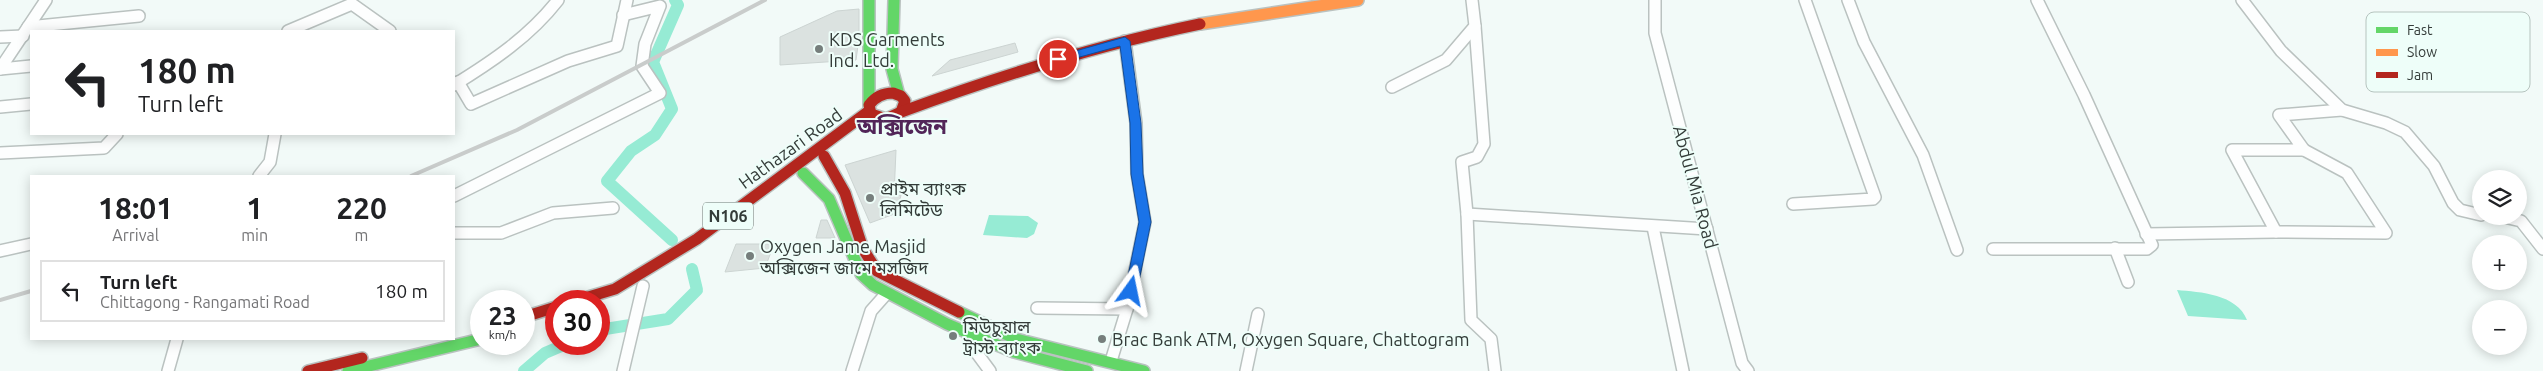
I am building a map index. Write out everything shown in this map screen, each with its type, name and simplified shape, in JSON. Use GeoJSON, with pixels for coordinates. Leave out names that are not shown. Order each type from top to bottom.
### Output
{"type":"FeatureCollection","features":[{"type":"Feature","properties":{"kind":"main road"},"geometry":{"type":"LineString","coordinates":[[869,0],[869,108],[873,116],[882,119]]}},
{"type":"Feature","properties":{"kind":"main road"},"geometry":{"type":"LineString","coordinates":[[894,0],[892,69],[902,103]]}},
{"type":"Feature","properties":{"kind":"main road","name":"N106"},"geometry":{"type":"LineString","coordinates":[[869,108],[881,95],[902,103],[1125,41],[1212,20],[1293,7],[1358,0]]}},
{"type":"Feature","properties":{"kind":"main road","name":"N106"},"geometry":{"type":"LineString","coordinates":[[882,119],[893,118],[902,103],[990,70],[1116,33],[1252,4]]}},
{"type":"Feature","properties":{"kind":"main road","name":"Hathazari Road"},"geometry":{"type":"LineString","coordinates":[[610,291],[697,239],[869,108]]}},
{"type":"Feature","properties":{"kind":"main road","name":"Hathazari Road"},"geometry":{"type":"LineString","coordinates":[[610,302],[643,286],[803,173],[824,156],[882,119]]}},
{"type":"Feature","properties":{"kind":"main road"},"geometry":{"type":"LineString","coordinates":[[824,156],[845,193],[863,249],[877,271],[909,289],[1016,339],[1111,361],[1144,371]]}},
{"type":"Feature","properties":{"kind":"main road"},"geometry":{"type":"LineString","coordinates":[[803,173],[829,199],[861,274],[887,293],[1014,352],[1087,371]]}},
{"type":"Feature","properties":{"kind":"main road"},"geometry":{"type":"LineString","coordinates":[[455,335],[470,331]]}},
{"type":"Feature","properties":{"kind":"main road"},"geometry":{"type":"LineString","coordinates":[[308,371],[434,340]]}},
{"type":"Feature","properties":{"kind":"main road"},"geometry":{"type":"LineString","coordinates":[[348,371],[470,342]]}},
{"type":"Feature","properties":{"kind":"street"},"geometry":{"type":"LineString","coordinates":[[0,69],[46,0]]}},
{"type":"Feature","properties":{"kind":"street"},"geometry":{"type":"LineString","coordinates":[[558,0],[516,43],[456,83],[471,104],[568,60],[616,46],[627,0]]}},
{"type":"Feature","properties":{"kind":"street"},"geometry":{"type":"LineString","coordinates":[[1472,0],[1484,144],[1477,157],[1462,162],[1468,214],[1471,320],[1474,326],[1489,335],[1493,347],[1495,371]]}},
{"type":"Feature","properties":{"kind":"street","name":"Abdul Mia Road"},"geometry":{"type":"LineString","coordinates":[[1655,0],[1655,33],[1742,363],[1748,371]]}},
{"type":"Feature","properties":{"kind":"street"},"geometry":{"type":"LineString","coordinates":[[1793,204],[1873,200],[1875,197],[1805,0]]}},
{"type":"Feature","properties":{"kind":"street"},"geometry":{"type":"LineString","coordinates":[[1848,0],[1864,42],[1923,155],[1957,250]]}},
{"type":"Feature","properties":{"kind":"street"},"geometry":{"type":"LineString","coordinates":[[1993,249],[2151,248],[2084,95],[2037,0]]}},
{"type":"Feature","properties":{"kind":"street"},"geometry":{"type":"LineString","coordinates":[[2242,0],[2282,51],[2342,110]]}},
{"type":"Feature","properties":{"kind":"street"},"geometry":{"type":"LineString","coordinates":[[290,30],[352,4],[389,30]]}},
{"type":"Feature","properties":{"kind":"street"},"geometry":{"type":"LineString","coordinates":[[455,196],[660,93],[642,66],[645,44],[660,6],[624,15]]}},
{"type":"Feature","properties":{"kind":"street"},"geometry":{"type":"LineString","coordinates":[[33,30],[139,16]]}},
{"type":"Feature","properties":{"kind":"street"},"geometry":{"type":"LineString","coordinates":[[1392,87],[1446,60],[1475,26]]}},
{"type":"Feature","properties":{"kind":"street"},"geometry":{"type":"LineString","coordinates":[[0,37],[30,30]]}},
{"type":"Feature","properties":{"kind":"street"},"geometry":{"type":"LineString","coordinates":[[1111,361],[1127,308],[1145,222],[1137,174],[1136,123],[1125,41]]}},
{"type":"Feature","properties":{"kind":"street"},"geometry":{"type":"LineString","coordinates":[[0,69],[30,66]]}},
{"type":"Feature","properties":{"kind":"street"},"geometry":{"type":"LineString","coordinates":[[0,107],[30,104]]}},
{"type":"Feature","properties":{"kind":"street"},"geometry":{"type":"LineString","coordinates":[[2146,234],[2386,233],[2347,173],[2304,150],[2278,115],[2342,110],[2398,127],[2412,139],[2434,166],[2453,203],[2460,210],[2472,213]]}},
{"type":"Feature","properties":{"kind":"street"},"geometry":{"type":"LineString","coordinates":[[0,152],[104,148],[116,135]]}},
{"type":"Feature","properties":{"kind":"street"},"geometry":{"type":"LineString","coordinates":[[260,175],[270,162],[276,135]]}},
{"type":"Feature","properties":{"kind":"street"},"geometry":{"type":"LineString","coordinates":[[2276,232],[2232,150],[2304,150]]}},
{"type":"Feature","properties":{"kind":"street"},"geometry":{"type":"LineString","coordinates":[[455,233],[501,233],[553,213],[613,208]]}},
{"type":"Feature","properties":{"kind":"street"},"geometry":{"type":"LineString","coordinates":[[1468,214],[1707,229]]}},
{"type":"Feature","properties":{"kind":"street"},"geometry":{"type":"LineString","coordinates":[[2524,225],[2543,249]]}},
{"type":"Feature","properties":{"kind":"street"},"geometry":{"type":"LineString","coordinates":[[1654,227],[1683,371]]}},
{"type":"Feature","properties":{"kind":"street"},"geometry":{"type":"LineString","coordinates":[[0,251],[30,244]]}},
{"type":"Feature","properties":{"kind":"street"},"geometry":{"type":"LineString","coordinates":[[2115,248],[2128,282]]}},
{"type":"Feature","properties":{"kind":"street"},"geometry":{"type":"LineString","coordinates":[[623,371],[643,286]]}},
{"type":"Feature","properties":{"kind":"street"},"geometry":{"type":"LineString","coordinates":[[852,371],[871,311],[887,293]]}},
{"type":"Feature","properties":{"kind":"street"},"geometry":{"type":"LineString","coordinates":[[1037,308],[1127,308]]}},
{"type":"Feature","properties":{"kind":"street"},"geometry":{"type":"LineString","coordinates":[[1246,371],[1258,314]]}},
{"type":"Feature","properties":{"kind":"street"},"geometry":{"type":"LineString","coordinates":[[968,332],[973,348],[990,371]]}},
{"type":"Feature","properties":{"kind":"street"},"geometry":{"type":"LineString","coordinates":[[168,371],[177,340]]}},
{"type":"Feature","properties":{"kind":"shaded area"},"geometry":{"type":"Polygon","coordinates":[[[989,215],[1028,216],[1038,223],[1034,234],[1027,238],[983,235],[989,215]]]}},
{"type":"Feature","properties":{"kind":"shaded area"},"geometry":{"type":"Polygon","coordinates":[[[2177,290],[2217,296],[2227,300],[2242,311],[2247,320],[2188,316],[2177,290]]]}},
{"type":"Feature","properties":{"kind":"building","name":"KDS Garments Ind. Ltd."},"geometry":{"type":"Polygon","coordinates":[[[859,9],[859,38],[856,60],[780,65],[780,37],[837,11],[859,9]]]}},
{"type":"Feature","properties":{"kind":"building"},"geometry":{"type":"Polygon","coordinates":[[[1015,43],[1018,52],[932,76],[950,60],[1015,43]]]}},
{"type":"Feature","properties":{"kind":"building"},"geometry":{"type":"Polygon","coordinates":[[[896,150],[894,196],[901,195],[897,213],[870,223],[845,165],[896,150]]]}},
{"type":"Feature","properties":{"kind":"building"},"geometry":{"type":"Polygon","coordinates":[[[821,220],[827,220],[835,238],[816,238],[821,220]]]}},
{"type":"Feature","properties":{"kind":"building","name":"Oxygen Jame Masjid অক্সিজেন জামে মসজিদ"},"geometry":{"type":"Polygon","coordinates":[[[736,244],[774,244],[765,268],[725,272],[736,244]]]}},
{"type":"Feature","properties":{"kind":"waterway"},"geometry":{"type":"LineString","coordinates":[[672,240],[607,181],[631,151],[655,135],[672,109],[653,62],[678,5],[675,0]]}},
{"type":"Feature","properties":{"kind":"waterway"},"geometry":{"type":"LineString","coordinates":[[610,328],[668,319],[697,290],[692,269]]}},
{"type":"Feature","properties":{"kind":"waterway"},"geometry":{"type":"LineString","coordinates":[[524,371],[545,353]]}},
{"type":"Feature","properties":{"kind":"railway"},"geometry":{"type":"LineString","coordinates":[[413,175],[517,130],[765,0]]}},
{"type":"Feature","properties":{"kind":"railway"},"geometry":{"type":"LineString","coordinates":[[0,300],[30,291]]}},
{"type":"Feature","properties":{"kind":"traffic: fast"},"geometry":{"type":"LineString","coordinates":[[869,0],[869,105]]}},
{"type":"Feature","properties":{"kind":"traffic: fast"},"geometry":{"type":"LineString","coordinates":[[894,0],[892,69],[899,95]]}},
{"type":"Feature","properties":{"kind":"traffic: fast"},"geometry":{"type":"LineString","coordinates":[[803,173],[829,199],[861,274],[873,285],[947,324],[1014,352],[1087,371]]}},
{"type":"Feature","properties":{"kind":"traffic: fast"},"geometry":{"type":"LineString","coordinates":[[959,312],[1016,339],[1144,371]]}},
{"type":"Feature","properties":{"kind":"traffic: fast"},"geometry":{"type":"LineString","coordinates":[[348,371],[470,342]]}},
{"type":"Feature","properties":{"kind":"traffic: slow"},"geometry":{"type":"LineString","coordinates":[[1200,24],[1269,12],[1358,0]]}},
{"type":"Feature","properties":{"kind":"traffic: jam"},"geometry":{"type":"LineString","coordinates":[[901,112],[975,86],[1086,51],[1200,24]]}},
{"type":"Feature","properties":{"kind":"traffic: jam"},"geometry":{"type":"LineString","coordinates":[[893,93],[901,96],[905,101],[901,112],[886,119],[871,114],[869,105],[874,99],[883,94],[893,93]]}},
{"type":"Feature","properties":{"kind":"traffic: jam"},"geometry":{"type":"LineString","coordinates":[[610,290],[697,239],[869,111]]}},
{"type":"Feature","properties":{"kind":"traffic: jam"},"geometry":{"type":"LineString","coordinates":[[824,156],[845,193],[863,249],[877,271],[959,312]]}},
{"type":"Feature","properties":{"kind":"traffic: jam"},"geometry":{"type":"LineString","coordinates":[[535,314],[545,310]]}},
{"type":"Feature","properties":{"kind":"traffic: jam"},"geometry":{"type":"LineString","coordinates":[[308,371],[362,358]]}},
{"type":"Feature","properties":{"kind":"place","name":"KDS Garments Ind. Ltd."},"geometry":{"type":"Point","coordinates":[819,49]}},
{"type":"Feature","properties":{"kind":"place","name":"প্রাইম ব্যাংক লিমিটেড"},"geometry":{"type":"Point","coordinates":[870,198]}},
{"type":"Feature","properties":{"kind":"place","name":"Oxygen Jame Masjid অক্সিজেন জামে মসজিদ"},"geometry":{"type":"Point","coordinates":[750,256]}},
{"type":"Feature","properties":{"kind":"place","name":"মিউচুয়াল ট্রাস্ট ব্যাংক"},"geometry":{"type":"Point","coordinates":[953,336]}},
{"type":"Feature","properties":{"kind":"place","name":"Brac Bank ATM, Oxygen Square, Chattogram"},"geometry":{"type":"Point","coordinates":[1102,339]}},
{"type":"Feature","properties":{"kind":"district","name":"অক্সিজেন"},"geometry":{"type":"Point","coordinates":[902,125]}},
{"type":"Feature","properties":{"kind":"route"},"geometry":{"type":"LineString","coordinates":[[1058,59],[1125,41],[1136,123],[1137,174],[1145,222],[1131,291]]}}]}
